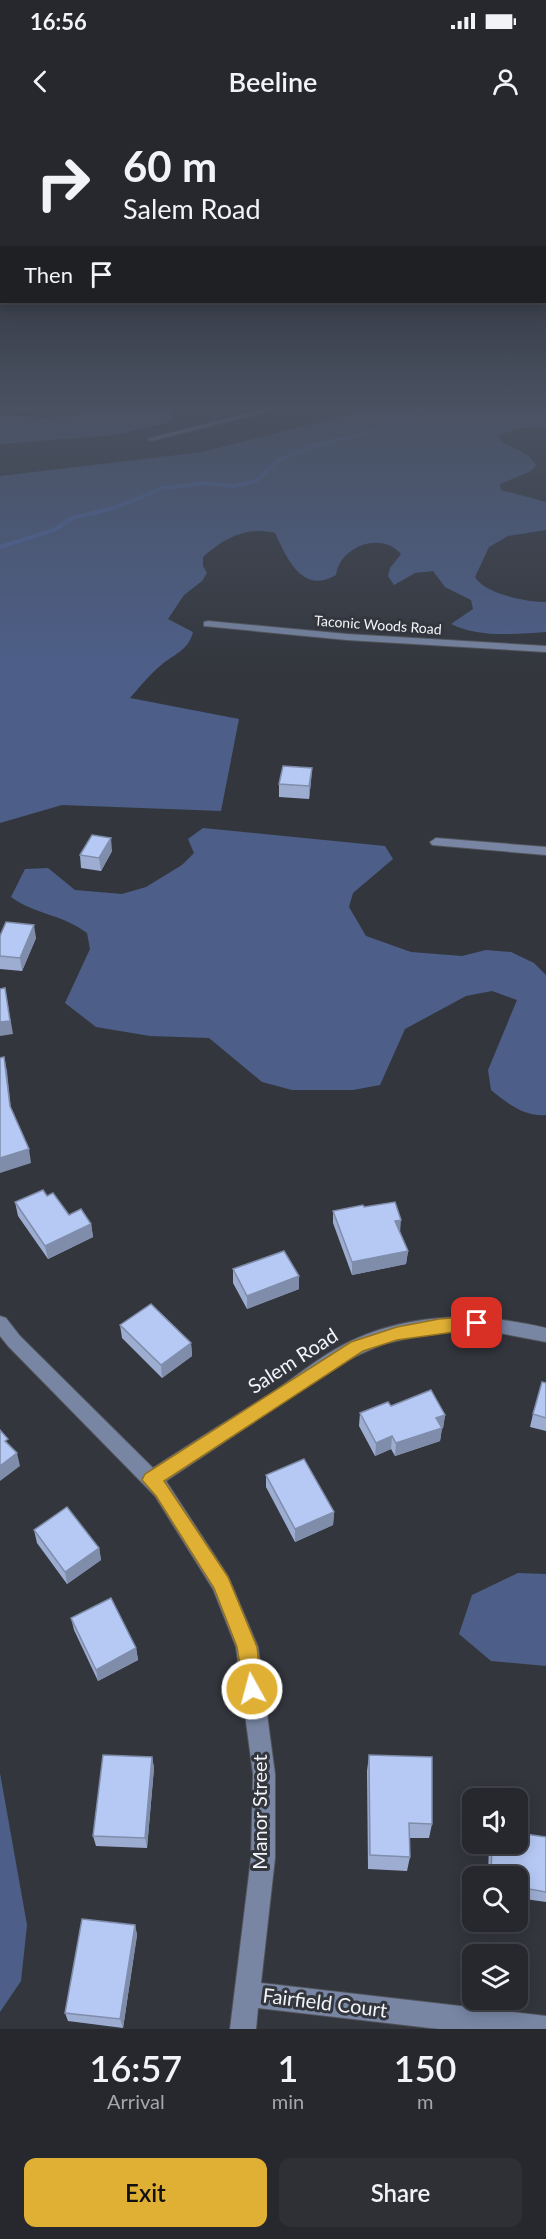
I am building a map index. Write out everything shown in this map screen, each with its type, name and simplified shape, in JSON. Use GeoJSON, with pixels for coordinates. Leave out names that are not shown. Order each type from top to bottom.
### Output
{"type":"FeatureCollection","features":[{"type":"Feature","properties":{"kind":"street","name":"Taconic Woods Road"},"geometry":{"type":"LineString","coordinates":[[208,624],[347,638],[546,649]]}},
{"type":"Feature","properties":{"kind":"street"},"geometry":{"type":"LineString","coordinates":[[436,842],[546,851]]}},
{"type":"Feature","properties":{"kind":"street","name":"Manor Street"},"geometry":{"type":"LineString","coordinates":[[0,1323],[14,1341],[162,1490],[221,1583],[247,1647],[264,1774],[263,1858],[243,2029]]}},
{"type":"Feature","properties":{"kind":"street","name":"Salem Road"},"geometry":{"type":"LineString","coordinates":[[151,1480],[357,1347],[397,1333],[477,1323],[524,1329],[546,1335]]}},
{"type":"Feature","properties":{"kind":"street","name":"Fairfield Court"},"geometry":{"type":"LineString","coordinates":[[248,1994],[546,2029]]}},
{"type":"Feature","properties":{"kind":"shaded area"},"geometry":{"type":"Polygon","coordinates":[[[0,495],[520,495],[546,502],[546,530],[508,536],[489,547],[475,577],[480,583],[497,592],[518,599],[546,602],[546,632],[486,633],[451,624],[473,609],[471,600],[445,587],[433,571],[415,573],[394,585],[388,576],[390,568],[401,554],[393,547],[383,544],[363,545],[353,550],[345,556],[336,575],[324,580],[314,580],[297,571],[275,533],[255,531],[236,535],[219,544],[203,557],[203,566],[207,573],[202,581],[184,595],[168,619],[193,632],[188,644],[148,677],[130,698],[239,719],[221,811],[62,805],[0,823],[0,495]]]}},
{"type":"Feature","properties":{"kind":"shaded area"},"geometry":{"type":"Polygon","coordinates":[[[203,828],[385,846],[393,859],[353,893],[349,907],[366,936],[411,952],[462,956],[486,950],[511,952],[534,963],[546,975],[546,1115],[523,1111],[491,1090],[488,1070],[517,1000],[492,991],[466,996],[405,1029],[380,1085],[353,1090],[292,1090],[262,1082],[209,1038],[150,1036],[96,1027],[65,1003],[90,949],[87,933],[68,922],[30,908],[11,897],[25,869],[48,868],[75,890],[122,894],[146,887],[182,865],[194,853],[188,839],[203,828]]]}},
{"type":"Feature","properties":{"kind":"shaded area"},"geometry":{"type":"Polygon","coordinates":[[[518,1573],[546,1574],[546,1666],[491,1661],[459,1634],[472,1595],[518,1573]]]}},
{"type":"Feature","properties":{"kind":"shaded area"},"geometry":{"type":"Polygon","coordinates":[[[0,1773],[27,1925],[21,1981],[0,2012],[0,1773]]]}},
{"type":"Feature","properties":{"kind":"building"},"geometry":{"type":"Polygon","coordinates":[[[283,766],[312,768],[309,786],[279,784],[283,766]]]}},
{"type":"Feature","properties":{"kind":"building"},"geometry":{"type":"Polygon","coordinates":[[[92,835],[111,838],[99,858],[80,855],[92,835]]]}},
{"type":"Feature","properties":{"kind":"building"},"geometry":{"type":"Polygon","coordinates":[[[6,922],[34,925],[20,958],[0,956],[0,936],[6,922]]]}},
{"type":"Feature","properties":{"kind":"building"},"geometry":{"type":"Polygon","coordinates":[[[5,988],[10,1021],[0,1022],[0,989],[5,988]]]}},
{"type":"Feature","properties":{"kind":"building"},"geometry":{"type":"Polygon","coordinates":[[[4,1057],[10,1106],[29,1149],[0,1158],[0,1058],[4,1057]]]}},
{"type":"Feature","properties":{"kind":"building"},"geometry":{"type":"Polygon","coordinates":[[[43,1190],[47,1196],[53,1193],[69,1215],[81,1209],[91,1224],[45,1246],[15,1202],[43,1190]]]}},
{"type":"Feature","properties":{"kind":"building"},"geometry":{"type":"Polygon","coordinates":[[[395,1202],[401,1220],[395,1221],[408,1251],[352,1262],[333,1211],[395,1202]]]}},
{"type":"Feature","properties":{"kind":"building"},"geometry":{"type":"Polygon","coordinates":[[[284,1251],[299,1276],[247,1296],[233,1269],[284,1251]]]}},
{"type":"Feature","properties":{"kind":"building"},"geometry":{"type":"Polygon","coordinates":[[[151,1304],[191,1343],[161,1365],[120,1325],[151,1304]]]}},
{"type":"Feature","properties":{"kind":"building"},"geometry":{"type":"Polygon","coordinates":[[[542,1382],[546,1383],[546,1418],[533,1414],[542,1382]]]}},
{"type":"Feature","properties":{"kind":"building"},"geometry":{"type":"Polygon","coordinates":[[[431,1390],[445,1415],[436,1418],[442,1428],[396,1443],[392,1436],[376,1443],[360,1413],[388,1402],[391,1406],[431,1390]]]}},
{"type":"Feature","properties":{"kind":"building"},"geometry":{"type":"Polygon","coordinates":[[[0,1430],[8,1439],[5,1441],[17,1453],[0,1466],[0,1430]]]}},
{"type":"Feature","properties":{"kind":"building"},"geometry":{"type":"Polygon","coordinates":[[[304,1459],[334,1512],[295,1529],[266,1475],[304,1459]]]}},
{"type":"Feature","properties":{"kind":"building"},"geometry":{"type":"Polygon","coordinates":[[[67,1507],[99,1548],[65,1572],[34,1530],[67,1507]]]}},
{"type":"Feature","properties":{"kind":"building"},"geometry":{"type":"Polygon","coordinates":[[[111,1598],[136,1648],[96,1670],[71,1618],[111,1598]]]}},
{"type":"Feature","properties":{"kind":"building"},"geometry":{"type":"Polygon","coordinates":[[[103,1755],[152,1757],[145,1838],[93,1836],[103,1755]]]}},
{"type":"Feature","properties":{"kind":"building"},"geometry":{"type":"Polygon","coordinates":[[[369,1755],[432,1757],[432,1824],[409,1823],[410,1857],[370,1855],[369,1755]]]}},
{"type":"Feature","properties":{"kind":"building"},"geometry":{"type":"Polygon","coordinates":[[[528,1834],[546,1837],[546,1892],[528,1889],[528,1866],[491,1866],[492,1854],[528,1854],[528,1834]]]}},
{"type":"Feature","properties":{"kind":"building"},"geometry":{"type":"Polygon","coordinates":[[[82,1919],[135,1925],[120,2019],[65,2013],[82,1919]]]}},
{"type":"Feature","properties":{"kind":"waterway"},"geometry":{"type":"LineString","coordinates":[[0,547],[56,529],[72,518],[114,508],[146,495]]}},
{"type":"Feature","properties":{"kind":"route"},"geometry":{"type":"LineString","coordinates":[[252,1689],[247,1647],[221,1583],[162,1490],[151,1480],[357,1347],[397,1333],[477,1323]]}}]}
